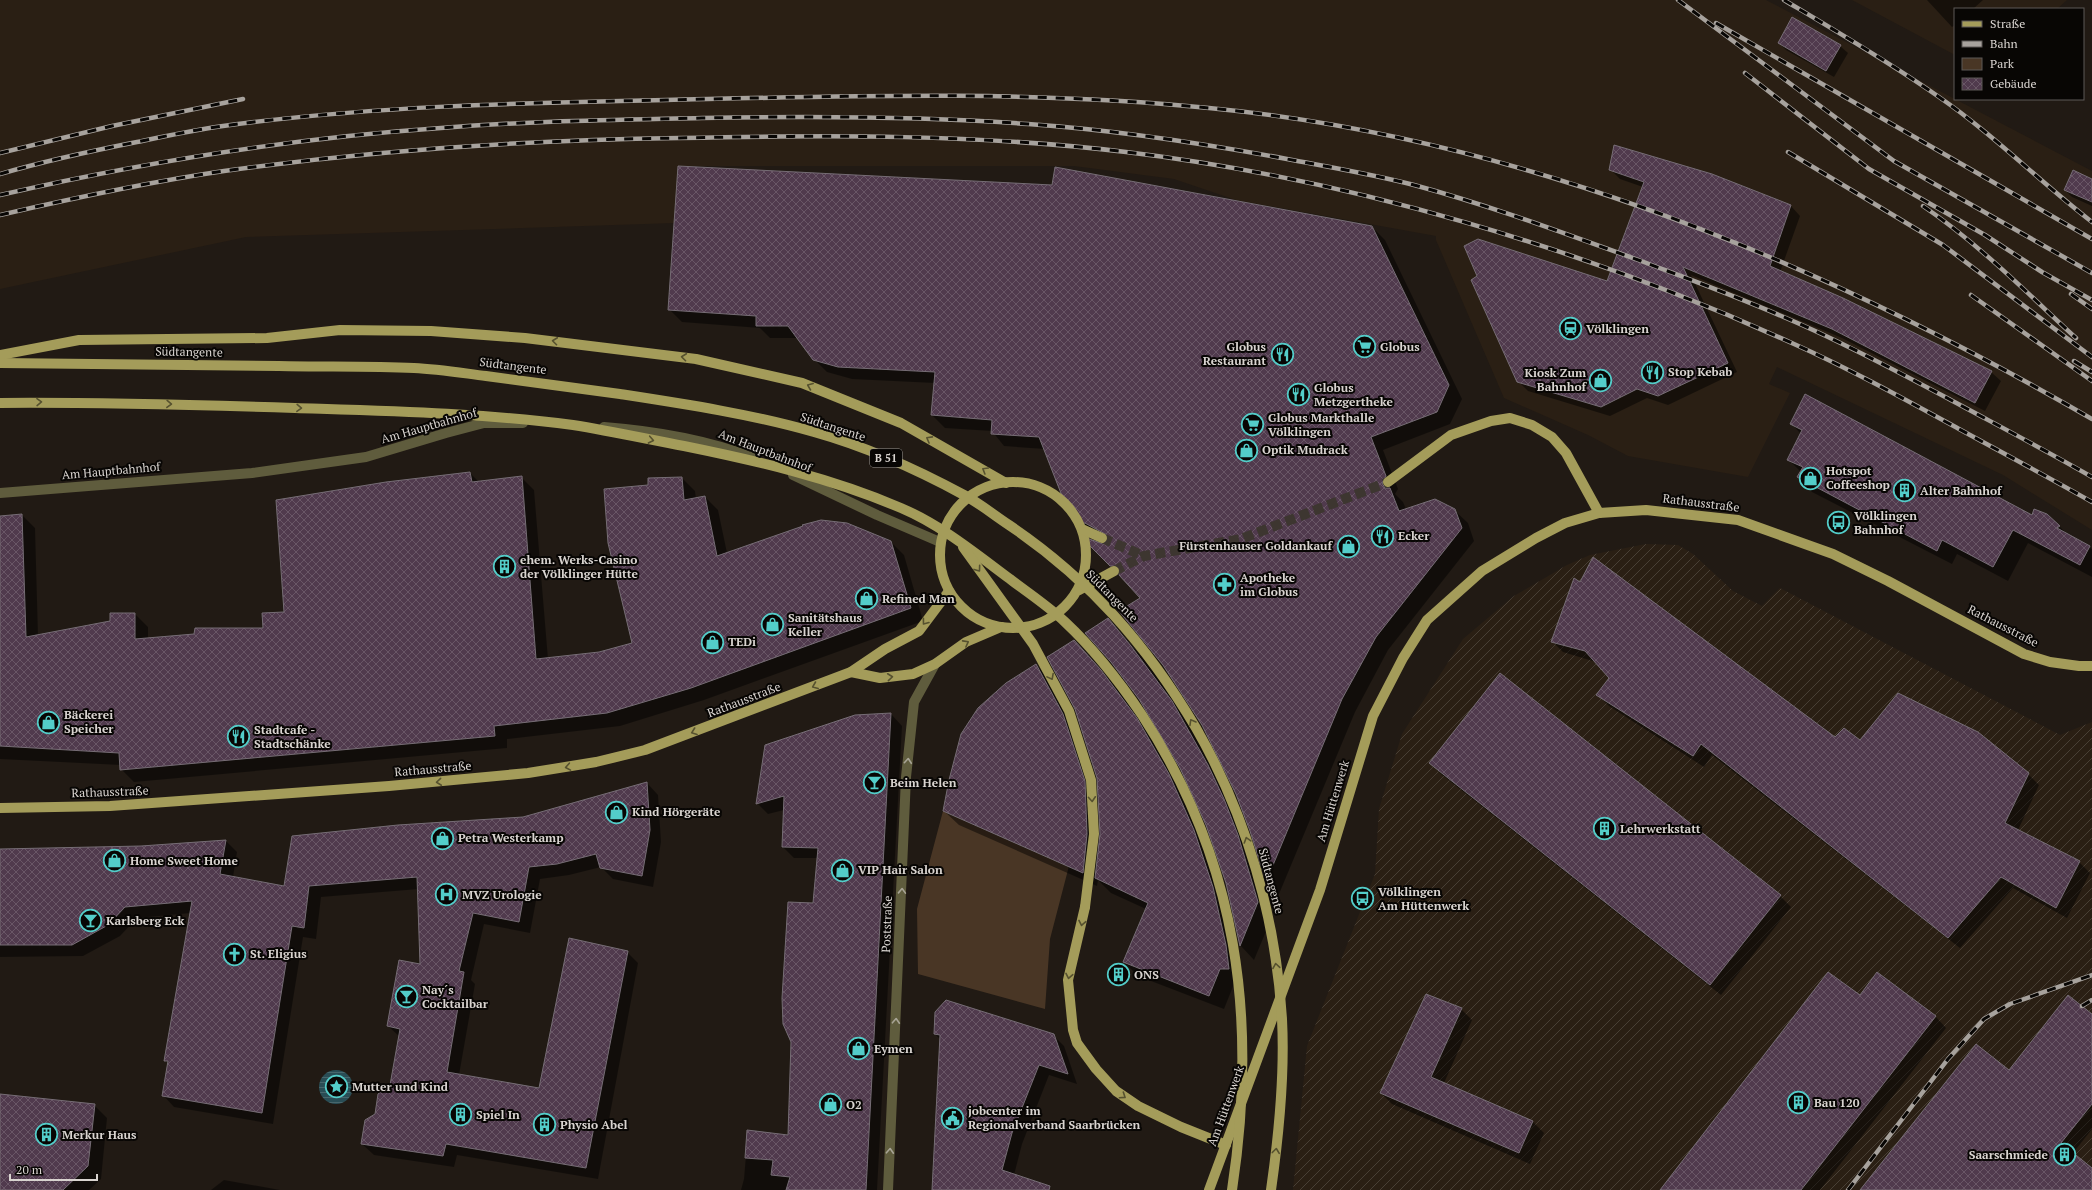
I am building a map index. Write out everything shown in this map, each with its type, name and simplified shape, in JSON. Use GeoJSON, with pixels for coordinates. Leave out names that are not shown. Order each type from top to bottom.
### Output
{"type":"FeatureCollection","features":[{"type":"Feature","properties":{"kind":"main road"},"geometry":{"type":"LineString","coordinates":[[0,355],[79,340],[267,338],[340,330],[431,331],[525,338],[696,359],[802,383],[901,423],[1006,482]]}},
{"type":"Feature","properties":{"kind":"main road","name":"Südtangente"},"geometry":{"type":"LineString","coordinates":[[0,363],[418,368],[559,385],[696,406],[815,432],[882,457],[966,496],[1057,560],[1098,598],[1130,632],[1171,686],[1206,746],[1225,785],[1244,830],[1258,876],[1269,923],[1277,969],[1282,1022],[1282,1072],[1279,1124],[1271,1190]]}},
{"type":"Feature","properties":{"kind":"main road"},"geometry":{"type":"LineString","coordinates":[[0,403],[95,402],[404,411],[489,417],[575,426],[718,453],[791,470],[854,490],[906,510],[956,537],[1061,618],[1088,645],[1120,683],[1166,753],[1192,806],[1212,857],[1224,900],[1239,982],[1244,1067],[1241,1122],[1232,1190]]}},
{"type":"Feature","properties":{"kind":"main road"},"geometry":{"type":"LineString","coordinates":[[1388,482],[1451,435],[1491,421],[1510,418],[1532,425],[1552,437],[1566,453],[1599,513]]}},
{"type":"Feature","properties":{"kind":"main road"},"geometry":{"type":"LineString","coordinates":[[851,672],[880,678],[913,674],[934,664],[966,642],[1001,628],[1031,625],[1053,616],[1066,605],[1077,590],[1082,575],[1086,550],[1082,529],[1068,508],[1057,496],[1040,487],[1024,483],[1006,482],[981,490],[961,502],[946,525],[940,542],[940,565],[949,591],[959,604],[969,613],[985,622],[1001,628]]}},
{"type":"Feature","properties":{"kind":"main road","name":"Rathausstraße"},"geometry":{"type":"LineString","coordinates":[[1599,513],[1646,510],[1738,520],[1833,554],[1888,581],[2024,654],[2050,662],[2079,666],[2092,666]]}},
{"type":"Feature","properties":{"kind":"main road","name":"Am Hüttenwerk"},"geometry":{"type":"LineString","coordinates":[[1209,1190],[1320,890],[1373,716],[1403,658],[1427,620],[1482,571],[1565,522],[1599,513]]}},
{"type":"Feature","properties":{"kind":"main road"},"geometry":{"type":"LineString","coordinates":[[1082,529],[1102,538]]}},
{"type":"Feature","properties":{"kind":"main road"},"geometry":{"type":"LineString","coordinates":[[956,537],[1033,644],[1069,711],[1091,780],[1094,834],[1085,907],[1068,980],[1070,1012],[1077,1043],[1096,1069],[1116,1092],[1138,1106],[1181,1127],[1226,1144]]}},
{"type":"Feature","properties":{"kind":"main road"},"geometry":{"type":"LineString","coordinates":[[1077,590],[1114,571]]}},
{"type":"Feature","properties":{"kind":"main road","name":"Rathausstraße"},"geometry":{"type":"LineString","coordinates":[[0,808],[110,806],[402,785],[535,772],[596,762],[645,750],[851,672],[885,649],[918,631],[949,591]]}},
{"type":"Feature","properties":{"kind":"street","name":"Am Hauptbahnhof"},"geometry":{"type":"LineString","coordinates":[[0,493],[252,473],[366,457],[446,432],[484,423],[550,423],[640,430],[717,444],[814,484],[877,515],[940,542]]}},
{"type":"Feature","properties":{"kind":"street","name":"Poststraße"},"geometry":{"type":"LineString","coordinates":[[888,1190],[906,777],[914,702],[934,664]]}},
{"type":"Feature","properties":{"kind":"shaded area"},"geometry":{"type":"Polygon","coordinates":[[[0,0],[1766,0],[1954,99],[1954,100],[1957,100],[2092,171],[2092,530],[2003,475],[1777,367],[1769,384],[1790,393],[1748,477],[1628,456],[1588,435],[1504,398],[1436,240],[1436,236],[1236,200],[1174,179],[1074,166],[679,166],[675,223],[246,237],[0,289],[0,0]]]}},
{"type":"Feature","properties":{"kind":"shaded area"},"geometry":{"type":"Polygon","coordinates":[[[1852,0],[2067,0],[2058,8],[1954,8],[1954,54],[1852,0]]]}},
{"type":"Feature","properties":{"kind":"shaded area"},"geometry":{"type":"Polygon","coordinates":[[[1646,544],[1678,545],[1693,554],[1733,591],[1762,606],[1780,588],[2060,735],[2092,722],[2092,1190],[1293,1190],[1307,1046],[1375,874],[1379,809],[1402,734],[1463,639],[1514,596],[1567,565],[1590,555],[1646,544]]]}},
{"type":"Feature","properties":{"kind":"green space"},"geometry":{"type":"Polygon","coordinates":[[[943,811],[1069,866],[1050,939],[1045,1009],[918,974],[917,909],[943,811]]]}},
{"type":"Feature","properties":{"kind":"water","name":"Mutter und Kind"},"geometry":{"type":"Polygon","coordinates":[[[336,1070],[342,1071],[348,1075],[352,1081],[352,1093],[348,1099],[342,1103],[336,1104],[330,1103],[324,1099],[320,1093],[319,1087],[320,1081],[324,1075],[330,1071],[336,1070]]]}},
{"type":"Feature","properties":{"kind":"building"},"geometry":{"type":"Polygon","coordinates":[[[1792,17],[1841,45],[1826,71],[1778,43],[1792,17]]]}},
{"type":"Feature","properties":{"kind":"building"},"geometry":{"type":"Polygon","coordinates":[[[1614,145],[1712,174],[1791,205],[1770,266],[1843,298],[1992,371],[1975,403],[1832,329],[1683,267],[1728,363],[1658,396],[1637,389],[1601,407],[1517,382],[1471,280],[1477,276],[1464,246],[1478,239],[1607,281],[1644,182],[1609,170],[1614,145]]]}},
{"type":"Feature","properties":{"kind":"building"},"geometry":{"type":"Polygon","coordinates":[[[678,166],[1052,185],[1055,167],[1372,226],[1449,385],[1437,412],[1371,437],[1386,476],[1382,483],[1385,488],[1390,488],[1399,511],[1435,499],[1455,509],[1462,528],[1376,637],[1342,699],[1266,882],[1250,831],[1236,794],[1202,725],[1163,665],[1119,611],[1140,598],[1119,575],[1120,571],[1118,566],[1110,566],[1089,545],[1084,537],[1103,544],[1108,540],[1107,535],[1085,523],[1077,525],[1064,501],[1039,437],[991,434],[992,420],[931,415],[935,372],[838,367],[813,360],[788,326],[756,326],[756,316],[668,310],[678,166]]]}},
{"type":"Feature","properties":{"kind":"building"},"geometry":{"type":"Polygon","coordinates":[[[2073,170],[2092,179],[2092,202],[2064,190],[2073,170]]]}},
{"type":"Feature","properties":{"kind":"building","name":"Alter Bahnhof"},"geometry":{"type":"Polygon","coordinates":[[[1805,394],[2032,515],[2034,509],[2047,514],[2060,526],[2057,528],[2090,546],[2080,565],[2013,530],[1993,567],[1942,540],[1937,551],[1797,477],[1803,467],[1787,460],[1802,430],[1790,424],[1805,394]]]}},
{"type":"Feature","properties":{"kind":"building"},"geometry":{"type":"Polygon","coordinates":[[[470,472],[472,482],[522,476],[536,659],[599,652],[632,643],[608,543],[604,489],[648,485],[648,478],[682,477],[684,500],[705,496],[717,556],[803,526],[802,525],[821,520],[847,523],[891,541],[911,608],[691,688],[607,713],[494,726],[495,736],[120,770],[119,753],[0,746],[0,516],[22,514],[26,637],[110,621],[110,613],[135,613],[135,639],[194,634],[195,628],[263,628],[262,613],[284,612],[276,500],[386,482],[470,472]]]}},
{"type":"Feature","properties":{"kind":"building"},"geometry":{"type":"Polygon","coordinates":[[[1593,557],[1835,737],[1844,728],[1860,740],[1898,693],[1978,732],[2029,773],[2005,823],[2080,861],[2056,908],[2001,877],[1948,938],[1701,744],[1693,756],[1596,695],[1609,678],[1585,651],[1551,642],[1574,578],[1580,582],[1593,557]]]}},
{"type":"Feature","properties":{"kind":"building"},"geometry":{"type":"Polygon","coordinates":[[[1108,618],[1172,701],[1208,765],[1224,799],[1238,835],[1258,902],[1240,946],[1226,883],[1206,825],[1180,768],[1139,699],[1111,662],[1085,633],[1108,618]]]}},
{"type":"Feature","properties":{"kind":"building"},"geometry":{"type":"Polygon","coordinates":[[[1074,640],[1101,670],[1137,718],[1169,774],[1194,830],[1213,887],[1226,945],[1229,969],[1220,969],[1209,996],[1123,962],[1148,903],[1095,878],[1100,834],[1097,778],[1075,709],[1047,657],[1074,640]]]}},
{"type":"Feature","properties":{"kind":"building"},"geometry":{"type":"Polygon","coordinates":[[[1036,664],[1063,714],[1085,781],[1087,834],[1083,873],[943,811],[949,780],[961,734],[978,708],[1006,683],[1036,664]]]}},
{"type":"Feature","properties":{"kind":"building","name":"Lehrwerkstatt"},"geometry":{"type":"Polygon","coordinates":[[[1500,673],[1781,895],[1710,985],[1429,763],[1500,673]]]}},
{"type":"Feature","properties":{"kind":"building"},"geometry":{"type":"Polygon","coordinates":[[[891,713],[866,1190],[786,1190],[790,1177],[771,1175],[773,1160],[745,1158],[747,1130],[788,1135],[791,1042],[783,1024],[782,998],[788,902],[813,903],[818,848],[782,847],[784,796],[756,804],[765,745],[855,715],[891,713]]]}},
{"type":"Feature","properties":{"kind":"building"},"geometry":{"type":"Polygon","coordinates":[[[647,782],[650,830],[642,876],[600,868],[596,854],[557,864],[529,867],[519,922],[473,913],[459,971],[464,972],[447,1072],[539,1088],[569,938],[628,951],[586,1168],[446,1144],[443,1156],[361,1144],[365,1120],[375,1114],[378,1094],[390,1085],[400,1029],[387,1026],[399,960],[420,964],[417,877],[309,886],[304,928],[292,926],[262,1113],[162,1096],[168,1061],[164,1061],[192,901],[125,907],[108,925],[72,945],[0,945],[0,849],[141,846],[226,840],[220,874],[284,886],[292,836],[398,825],[523,817],[647,782]]]}},
{"type":"Feature","properties":{"kind":"building","name":"Bau 120"},"geometry":{"type":"Polygon","coordinates":[[[1828,972],[1860,995],[1877,972],[1936,1016],[1801,1190],[1660,1190],[1828,972]]]}},
{"type":"Feature","properties":{"kind":"building"},"geometry":{"type":"Polygon","coordinates":[[[1426,994],[1462,1008],[1431,1077],[1533,1121],[1519,1153],[1380,1093],[1426,994]]]}},
{"type":"Feature","properties":{"kind":"building"},"geometry":{"type":"Polygon","coordinates":[[[2068,995],[2092,1014],[2092,1104],[2061,1143],[2092,1168],[2092,1190],[1860,1190],[1976,1044],[2009,1070],[2068,995]]]}},
{"type":"Feature","properties":{"kind":"building"},"geometry":{"type":"Polygon","coordinates":[[[946,1000],[1054,1034],[1068,1074],[1039,1065],[1012,1133],[1002,1170],[1050,1186],[1049,1190],[932,1190],[940,1035],[934,1034],[935,1012],[946,1000]]]}},
{"type":"Feature","properties":{"kind":"building","name":"Merkur Haus"},"geometry":{"type":"Polygon","coordinates":[[[0,1094],[95,1104],[88,1166],[63,1190],[0,1190],[0,1094]]]}},
{"type":"Feature","properties":{"kind":"tunnel"},"geometry":{"type":"LineString","coordinates":[[1114,571],[1144,556],[1241,539],[1388,482]]}},
{"type":"Feature","properties":{"kind":"tunnel"},"geometry":{"type":"LineString","coordinates":[[1102,538],[1144,556]]}},
{"type":"Feature","properties":{"kind":"railway"},"geometry":{"type":"LineString","coordinates":[[1678,0],[1894,161],[2092,273]]}},
{"type":"Feature","properties":{"kind":"railway"},"geometry":{"type":"LineString","coordinates":[[1784,0],[1882,59],[1959,111],[2092,222]]}},
{"type":"Feature","properties":{"kind":"railway"},"geometry":{"type":"LineString","coordinates":[[1716,23],[2092,239]]}},
{"type":"Feature","properties":{"kind":"railway"},"geometry":{"type":"LineString","coordinates":[[1745,73],[1869,169],[1985,235],[2042,272],[2092,300]]}},
{"type":"Feature","properties":{"kind":"railway"},"geometry":{"type":"LineString","coordinates":[[0,174],[85,153],[169,135],[278,119],[389,110],[500,104],[870,96],[1073,99],[1141,102],[1209,108],[1326,124],[1441,147],[1554,178],[1666,216],[1776,260],[1884,308],[1989,362],[2092,419]]}},
{"type":"Feature","properties":{"kind":"railway"},"geometry":{"type":"LineString","coordinates":[[0,153],[112,126],[243,99]]}},
{"type":"Feature","properties":{"kind":"railway"},"geometry":{"type":"LineString","coordinates":[[0,195],[109,172],[274,145],[385,132],[506,124],[743,117],[905,118],[1028,124],[1158,138],[1287,159],[1414,185],[1500,211],[1641,261],[1792,320],[1830,338],[1932,390],[2092,477]]}},
{"type":"Feature","properties":{"kind":"railway"},"geometry":{"type":"LineString","coordinates":[[0,215],[56,202],[168,180],[224,171],[338,157],[452,147],[623,139],[848,136],[1015,142],[1126,152],[1211,164],[1296,180],[1382,200],[1467,223],[1551,249],[1634,278],[1715,310],[1836,364],[2092,502]]}},
{"type":"Feature","properties":{"kind":"railway"},"geometry":{"type":"LineString","coordinates":[[1788,152],[1943,245],[2092,357]]}},
{"type":"Feature","properties":{"kind":"railway"},"geometry":{"type":"LineString","coordinates":[[1923,206],[1983,252],[2076,338]]}},
{"type":"Feature","properties":{"kind":"railway"},"geometry":{"type":"LineString","coordinates":[[2071,294],[2092,309]]}},
{"type":"Feature","properties":{"kind":"railway"},"geometry":{"type":"LineString","coordinates":[[1971,295],[2092,381]]}},
{"type":"Feature","properties":{"kind":"railway"},"geometry":{"type":"LineString","coordinates":[[2074,361],[2092,372]]}},
{"type":"Feature","properties":{"kind":"railway"},"geometry":{"type":"LineString","coordinates":[[1848,1190],[1948,1059],[1984,1019],[2010,1004],[2092,975]]}},
{"type":"Feature","properties":{"kind":"railway"},"geometry":{"type":"LineString","coordinates":[[2082,1006],[2092,1000]]}},
{"type":"Feature","properties":{"kind":"place","name":"Völklingen"},"geometry":{"type":"Point","coordinates":[1570,329]}},
{"type":"Feature","properties":{"kind":"place","name":"Globus"},"geometry":{"type":"Point","coordinates":[1365,347]}},
{"type":"Feature","properties":{"kind":"place","name":"Globus Restaurant"},"geometry":{"type":"Point","coordinates":[1282,354]}},
{"type":"Feature","properties":{"kind":"place","name":"Stop Kebab"},"geometry":{"type":"Point","coordinates":[1652,372]}},
{"type":"Feature","properties":{"kind":"place","name":"Kiosk Zum Bahnhof"},"geometry":{"type":"Point","coordinates":[1601,380]}},
{"type":"Feature","properties":{"kind":"place","name":"Globus Metzgertheke"},"geometry":{"type":"Point","coordinates":[1298,395]}},
{"type":"Feature","properties":{"kind":"place","name":"Globus Markthalle Völklingen"},"geometry":{"type":"Point","coordinates":[1253,425]}},
{"type":"Feature","properties":{"kind":"place","name":"Optik Mudrack"},"geometry":{"type":"Point","coordinates":[1246,450]}},
{"type":"Feature","properties":{"kind":"place","name":"Hotspot Coffeeshop"},"geometry":{"type":"Point","coordinates":[1810,478]}},
{"type":"Feature","properties":{"kind":"place","name":"Alter Bahnhof"},"geometry":{"type":"Point","coordinates":[1905,491]}},
{"type":"Feature","properties":{"kind":"place","name":"Völklingen Bahnhof"},"geometry":{"type":"Point","coordinates":[1839,523]}},
{"type":"Feature","properties":{"kind":"place","name":"Ecker"},"geometry":{"type":"Point","coordinates":[1382,536]}},
{"type":"Feature","properties":{"kind":"place","name":"Fürstenhauser Goldankauf"},"geometry":{"type":"Point","coordinates":[1348,546]}},
{"type":"Feature","properties":{"kind":"place","name":"ehem. Werks-Casino der Völklinger Hütte"},"geometry":{"type":"Point","coordinates":[504,567]}},
{"type":"Feature","properties":{"kind":"place","name":"Apotheke im Globus"},"geometry":{"type":"Point","coordinates":[1225,585]}},
{"type":"Feature","properties":{"kind":"place","name":"Refined Man"},"geometry":{"type":"Point","coordinates":[867,599]}},
{"type":"Feature","properties":{"kind":"place","name":"Sanitätshaus Keller"},"geometry":{"type":"Point","coordinates":[772,625]}},
{"type":"Feature","properties":{"kind":"place","name":"TEDi"},"geometry":{"type":"Point","coordinates":[713,642]}},
{"type":"Feature","properties":{"kind":"place","name":"Bäckerei Speicher"},"geometry":{"type":"Point","coordinates":[49,722]}},
{"type":"Feature","properties":{"kind":"place","name":"Stadtcafe - Stadtschänke"},"geometry":{"type":"Point","coordinates":[239,737]}},
{"type":"Feature","properties":{"kind":"place","name":"Beim Helen"},"geometry":{"type":"Point","coordinates":[874,783]}},
{"type":"Feature","properties":{"kind":"place","name":"Kind Hörgeräte"},"geometry":{"type":"Point","coordinates":[617,812]}},
{"type":"Feature","properties":{"kind":"place","name":"Lehrwerkstatt"},"geometry":{"type":"Point","coordinates":[1605,829]}},
{"type":"Feature","properties":{"kind":"place","name":"Petra Westerkamp"},"geometry":{"type":"Point","coordinates":[443,838]}},
{"type":"Feature","properties":{"kind":"place","name":"Home Sweet Home"},"geometry":{"type":"Point","coordinates":[114,861]}},
{"type":"Feature","properties":{"kind":"place","name":"VIP Hair Salon"},"geometry":{"type":"Point","coordinates":[843,870]}},
{"type":"Feature","properties":{"kind":"place","name":"MVZ Urologie"},"geometry":{"type":"Point","coordinates":[447,895]}},
{"type":"Feature","properties":{"kind":"place","name":"Völklingen Am Hüttenwerk"},"geometry":{"type":"Point","coordinates":[1363,899]}},
{"type":"Feature","properties":{"kind":"place","name":"Karlsberg Eck"},"geometry":{"type":"Point","coordinates":[91,921]}},
{"type":"Feature","properties":{"kind":"place","name":"St. Eligius"},"geometry":{"type":"Point","coordinates":[235,954]}},
{"type":"Feature","properties":{"kind":"place","name":"ONS"},"geometry":{"type":"Point","coordinates":[1118,975]}},
{"type":"Feature","properties":{"kind":"place","name":"Nay´s Cocktailbar"},"geometry":{"type":"Point","coordinates":[406,997]}},
{"type":"Feature","properties":{"kind":"place","name":"Eymen"},"geometry":{"type":"Point","coordinates":[858,1049]}},
{"type":"Feature","properties":{"kind":"place","name":"Mutter und Kind"},"geometry":{"type":"Point","coordinates":[336,1087]}},
{"type":"Feature","properties":{"kind":"place","name":"Bau 120"},"geometry":{"type":"Point","coordinates":[1798,1103]}},
{"type":"Feature","properties":{"kind":"place","name":"O2"},"geometry":{"type":"Point","coordinates":[830,1105]}},
{"type":"Feature","properties":{"kind":"place","name":"Spiel In"},"geometry":{"type":"Point","coordinates":[461,1115]}},
{"type":"Feature","properties":{"kind":"place","name":"jobcenter im Regionalverband Saarbrücken"},"geometry":{"type":"Point","coordinates":[952,1118]}},
{"type":"Feature","properties":{"kind":"place","name":"Physio Abel"},"geometry":{"type":"Point","coordinates":[544,1125]}},
{"type":"Feature","properties":{"kind":"place","name":"Merkur Haus"},"geometry":{"type":"Point","coordinates":[46,1135]}},
{"type":"Feature","properties":{"kind":"place","name":"Saarschmiede"},"geometry":{"type":"Point","coordinates":[2064,1155]}}]}
